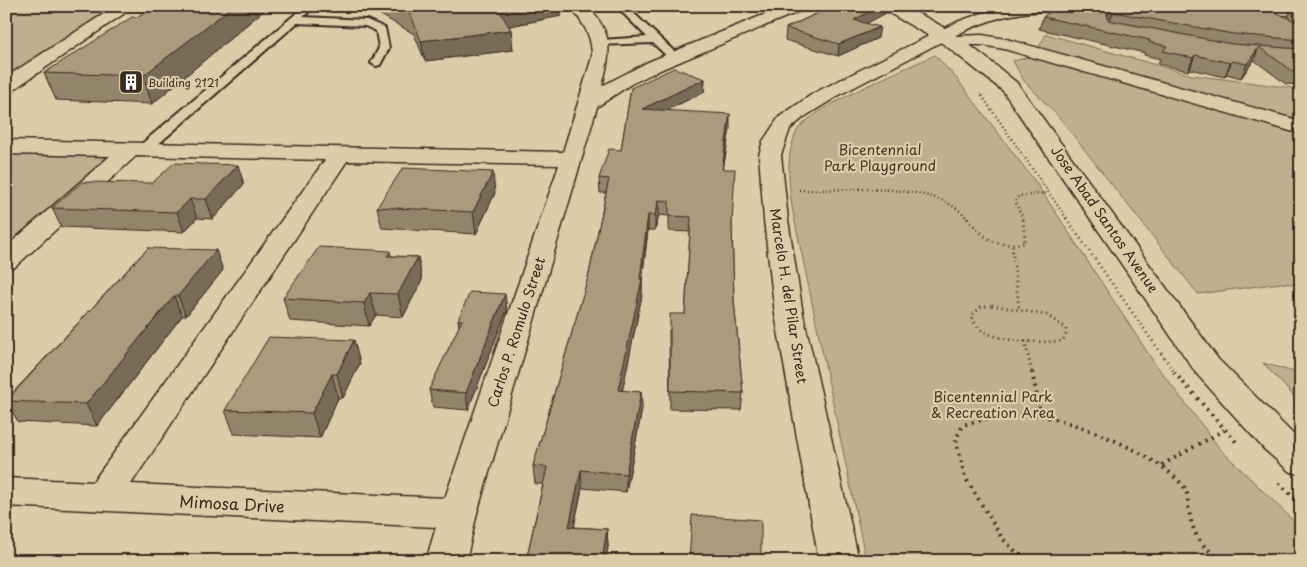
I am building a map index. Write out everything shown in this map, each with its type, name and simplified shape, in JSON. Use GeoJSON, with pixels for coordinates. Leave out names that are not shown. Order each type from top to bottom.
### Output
{"type":"FeatureCollection","features":[{"type":"Feature","properties":{"kind":"street"},"geometry":{"type":"LineString","coordinates":[[6,86],[128,6]]}},
{"type":"Feature","properties":{"kind":"street"},"geometry":{"type":"LineString","coordinates":[[578,6],[598,30],[601,43]]}},
{"type":"Feature","properties":{"kind":"street"},"geometry":{"type":"LineString","coordinates":[[588,104],[624,80],[799,6]]}},
{"type":"Feature","properties":{"kind":"street","name":"Jose Abad Santos Avenue"},"geometry":{"type":"LineString","coordinates":[[885,6],[948,38],[980,60],[1010,87],[1207,366],[1276,440],[1301,462]]}},
{"type":"Feature","properties":{"kind":"street","name":"Marcelo H. del Pilar Street"},"geometry":{"type":"LineString","coordinates":[[839,561],[789,314],[770,155],[774,138],[784,122],[833,92],[948,38],[994,14],[1011,8],[1113,8]]}},
{"type":"Feature","properties":{"kind":"street"},"geometry":{"type":"LineString","coordinates":[[1215,9],[1261,13],[1301,10]]}},
{"type":"Feature","properties":{"kind":"street"},"geometry":{"type":"LineString","coordinates":[[948,38],[982,40],[1006,44],[1301,128]]}},
{"type":"Feature","properties":{"kind":"street","name":"Carlos P. Romulo Street"},"geometry":{"type":"LineString","coordinates":[[446,561],[458,513],[572,159],[601,57],[601,43]]}},
{"type":"Feature","properties":{"kind":"street"},"geometry":{"type":"LineString","coordinates":[[6,147],[572,159]]}},
{"type":"Feature","properties":{"kind":"street"},"geometry":{"type":"LineString","coordinates":[[10,255],[137,150]]}},
{"type":"Feature","properties":{"kind":"street"},"geometry":{"type":"LineString","coordinates":[[102,497],[341,154]]}},
{"type":"Feature","properties":{"kind":"street","name":"Mimosa Drive"},"geometry":{"type":"LineString","coordinates":[[6,492],[458,513]]}},
{"type":"Feature","properties":{"kind":"lane"},"geometry":{"type":"LineString","coordinates":[[137,150],[311,6]]}},
{"type":"Feature","properties":{"kind":"lane"},"geometry":{"type":"LineString","coordinates":[[620,6],[675,58]]}},
{"type":"Feature","properties":{"kind":"lane"},"geometry":{"type":"LineString","coordinates":[[1261,13],[1284,20]]}},
{"type":"Feature","properties":{"kind":"lane"},"geometry":{"type":"LineString","coordinates":[[296,20],[367,23],[381,30],[384,48],[376,63]]}},
{"type":"Feature","properties":{"kind":"lane"},"geometry":{"type":"LineString","coordinates":[[601,43],[654,40]]}},
{"type":"Feature","properties":{"kind":"path"},"geometry":{"type":"LineString","coordinates":[[976,86],[1165,362],[1224,430],[1245,450]]}},
{"type":"Feature","properties":{"kind":"path"},"geometry":{"type":"LineString","coordinates":[[773,189],[875,192],[926,196],[945,201],[956,207],[987,241],[1012,246],[1024,243],[1026,232],[1024,219],[1015,201],[1019,196],[1050,193]]}},
{"type":"Feature","properties":{"kind":"path"},"geometry":{"type":"LineString","coordinates":[[1012,246],[1019,309]]}},
{"type":"Feature","properties":{"kind":"path"},"geometry":{"type":"LineString","coordinates":[[992,305],[1019,309],[1046,315],[1066,328],[1066,336],[1062,341],[1025,341],[996,336],[981,330],[973,323],[971,317],[973,311],[980,307],[992,305]]}},
{"type":"Feature","properties":{"kind":"path"},"geometry":{"type":"LineString","coordinates":[[1025,341],[1041,416]]}},
{"type":"Feature","properties":{"kind":"path"},"geometry":{"type":"LineString","coordinates":[[1025,561],[1002,538],[982,508],[966,477],[956,439],[963,425],[991,417],[1041,416],[1099,434],[1162,464],[1186,489],[1192,531],[1211,553],[1222,561]]}},
{"type":"Feature","properties":{"kind":"path"},"geometry":{"type":"LineString","coordinates":[[1162,464],[1224,430]]}},
{"type":"Feature","properties":{"kind":"path"},"geometry":{"type":"LineString","coordinates":[[1273,477],[1301,504]]}},
{"type":"Feature","properties":{"kind":"green space"},"geometry":{"type":"Polygon","coordinates":[[[6,6],[121,6],[6,82],[6,6]]]}},
{"type":"Feature","properties":{"kind":"green space"},"geometry":{"type":"Polygon","coordinates":[[[1046,34],[1192,75],[1301,89],[1301,285],[1281,283],[1198,294],[1058,116],[1024,81],[1013,61],[1034,56],[1046,34]]]}},
{"type":"Feature","properties":{"kind":"green space","name":"Bicentennial Park & Recreation Area"},"geometry":{"type":"Polygon","coordinates":[[[935,55],[957,79],[1037,184],[1153,361],[1221,450],[1301,528],[1301,561],[866,561],[792,207],[789,159],[793,140],[797,131],[805,122],[860,89],[935,55]]]}},
{"type":"Feature","properties":{"kind":"green space"},"geometry":{"type":"Polygon","coordinates":[[[6,154],[112,157],[14,241],[6,241],[6,154]]]}},
{"type":"Feature","properties":{"kind":"green space"},"geometry":{"type":"Polygon","coordinates":[[[1263,363],[1301,374],[1301,404],[1263,363]]]}},
{"type":"Feature","properties":{"kind":"building"},"geometry":{"type":"Polygon","coordinates":[[[153,6],[233,6],[143,76],[44,73],[132,17],[137,17],[153,6]]]}},
{"type":"Feature","properties":{"kind":"building"},"geometry":{"type":"Polygon","coordinates":[[[396,6],[508,6],[498,8],[511,30],[421,41],[411,15],[396,6]]]}},
{"type":"Feature","properties":{"kind":"building"},"geometry":{"type":"Polygon","coordinates":[[[833,6],[881,6],[854,20],[880,27],[839,44],[786,28],[833,6]]]}},
{"type":"Feature","properties":{"kind":"building"},"geometry":{"type":"Polygon","coordinates":[[[1057,6],[1262,6],[1301,24],[1301,35],[1299,35],[1301,40],[1233,34],[1113,12],[1107,13],[1108,20],[1232,44],[1301,49],[1301,71],[1292,71],[1259,47],[1247,64],[1232,61],[1230,63],[1195,55],[1193,58],[1163,51],[1167,46],[1149,42],[1150,40],[1043,17],[1057,6]]]}},
{"type":"Feature","properties":{"kind":"building"},"geometry":{"type":"Polygon","coordinates":[[[1291,9],[1301,9],[1301,14],[1291,9]]]}},
{"type":"Feature","properties":{"kind":"building"},"geometry":{"type":"Polygon","coordinates":[[[674,68],[705,79],[642,109],[730,114],[722,169],[735,169],[732,224],[734,301],[743,393],[670,391],[670,314],[685,314],[691,217],[669,216],[669,201],[659,200],[655,215],[648,215],[640,279],[642,279],[618,390],[641,392],[626,474],[581,470],[569,527],[607,529],[602,561],[526,561],[547,467],[533,466],[589,274],[609,179],[599,178],[609,149],[621,150],[631,88],[674,68]]]}},
{"type":"Feature","properties":{"kind":"building"},"geometry":{"type":"Polygon","coordinates":[[[174,163],[238,165],[206,199],[190,199],[177,212],[52,208],[82,182],[152,183],[174,163]]]}},
{"type":"Feature","properties":{"kind":"building"},"geometry":{"type":"Polygon","coordinates":[[[403,168],[493,172],[473,212],[377,207],[403,168]]]}},
{"type":"Feature","properties":{"kind":"building"},"geometry":{"type":"Polygon","coordinates":[[[319,247],[390,251],[387,256],[418,257],[398,294],[370,293],[364,303],[283,298],[319,247]]]}},
{"type":"Feature","properties":{"kind":"building"},"geometry":{"type":"Polygon","coordinates":[[[148,248],[216,250],[178,296],[174,296],[86,404],[6,401],[148,248]]]}},
{"type":"Feature","properties":{"kind":"building"},"geometry":{"type":"Polygon","coordinates":[[[470,292],[505,294],[466,393],[429,390],[462,320],[458,320],[470,292]]]}},
{"type":"Feature","properties":{"kind":"building"},"geometry":{"type":"Polygon","coordinates":[[[269,337],[354,340],[337,374],[332,374],[312,413],[225,410],[269,337]]]}},
{"type":"Feature","properties":{"kind":"building"},"geometry":{"type":"Polygon","coordinates":[[[692,515],[761,520],[761,561],[689,561],[692,515]]]}},
{"type":"Feature","properties":{"kind":"place","name":"Building 2121"},"geometry":{"type":"Point","coordinates":[131,82]}},
{"type":"Feature","properties":{"kind":"park label","name":"Bicentennial Park Playground"},"geometry":{"type":"Point","coordinates":[880,158]}}]}
